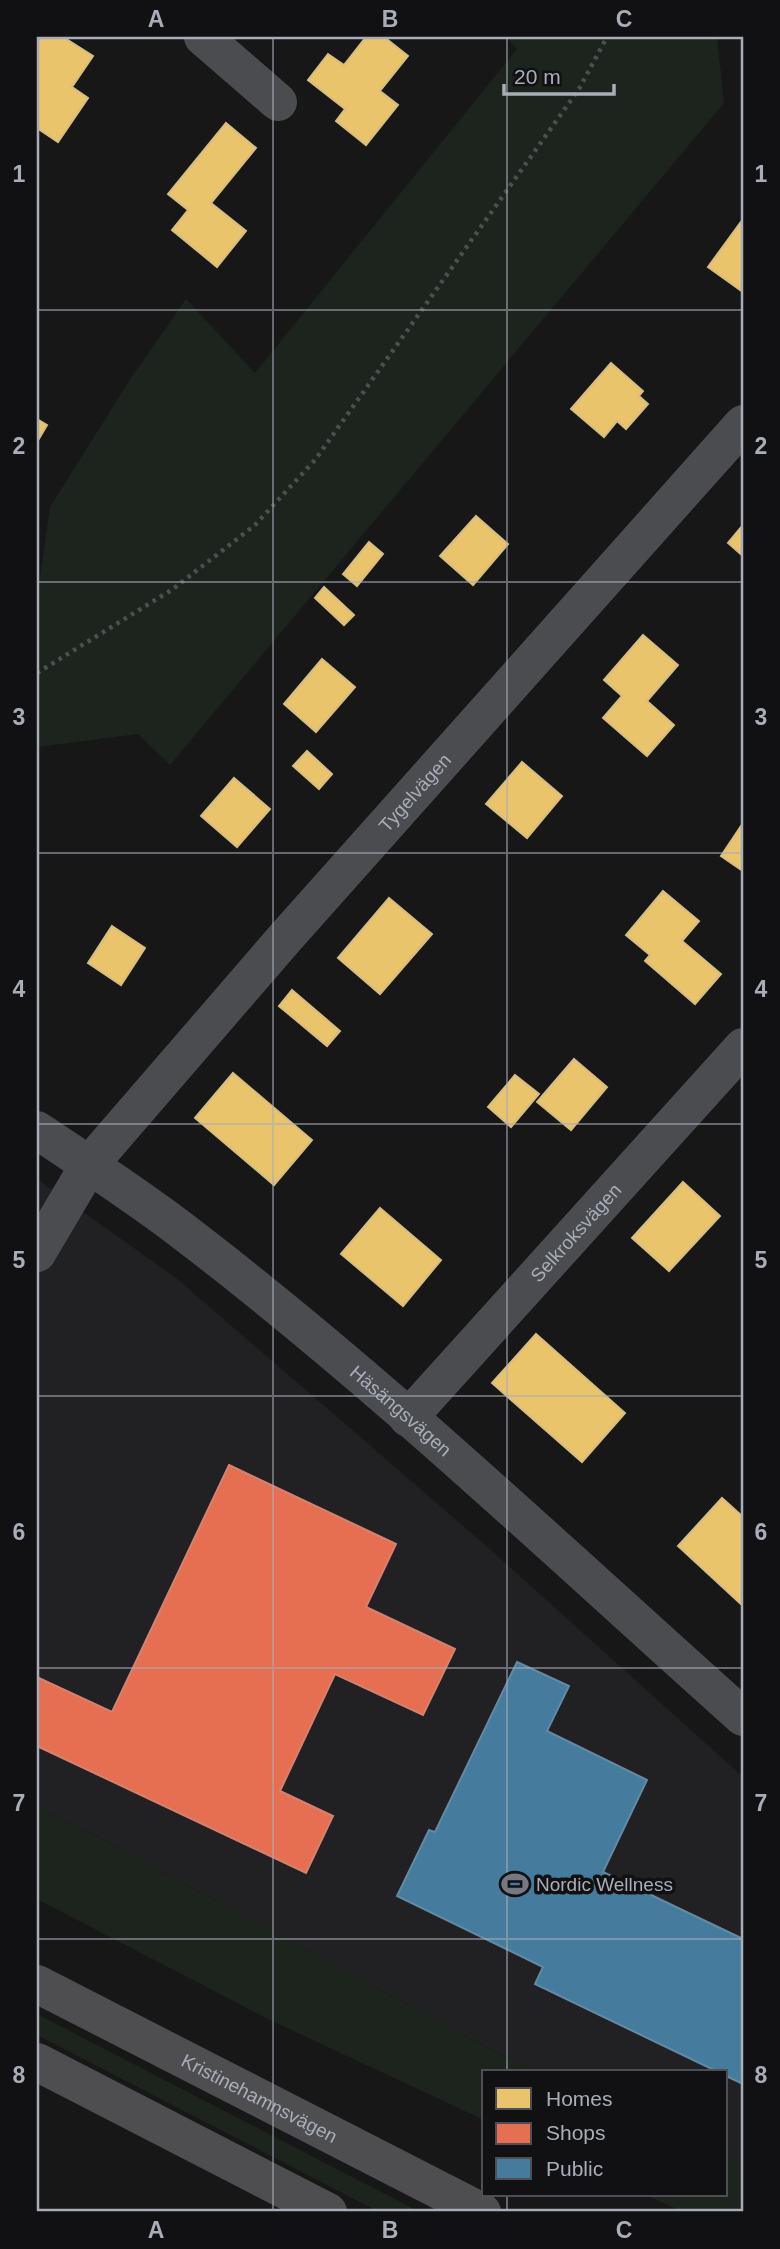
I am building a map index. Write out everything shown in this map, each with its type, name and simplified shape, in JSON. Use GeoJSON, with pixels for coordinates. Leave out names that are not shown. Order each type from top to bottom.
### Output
{"type":"FeatureCollection","features":[{"type":"Feature","properties":{"kind":"highway","name":"Kristinehamnsvägen"},"geometry":{"type":"LineString","coordinates":[[37,1984],[482,2212]]}},
{"type":"Feature","properties":{"kind":"highway"},"geometry":{"type":"LineString","coordinates":[[37,2062],[328,2212]]}},
{"type":"Feature","properties":{"kind":"street"},"geometry":{"type":"LineString","coordinates":[[203,37],[278,102]]}},
{"type":"Feature","properties":{"kind":"street","name":"Tygelvägen"},"geometry":{"type":"LineString","coordinates":[[39,1244],[89,1165],[303,918],[743,424]]}},
{"type":"Feature","properties":{"kind":"street","name":"Selkroksvägen"},"geometry":{"type":"LineString","coordinates":[[408,1418],[743,1047]]}},
{"type":"Feature","properties":{"kind":"street","name":"Häsängsvägen"},"geometry":{"type":"LineString","coordinates":[[37,1130],[185,1233],[408,1418],[743,1717]]}},
{"type":"Feature","properties":{"kind":"path"},"geometry":{"type":"LineString","coordinates":[[37,674],[173,589],[255,526],[306,469],[381,370],[579,89],[607,37]]}},
{"type":"Feature","properties":{"kind":"shaded area"},"geometry":{"type":"Polygon","coordinates":[[[507,37],[717,37],[724,103],[170,765],[138,734],[37,747],[37,599],[50,507],[131,378],[186,299],[255,373],[517,49],[507,37]]]}},
{"type":"Feature","properties":{"kind":"shaded area"},"geometry":{"type":"Polygon","coordinates":[[[37,1179],[176,1278],[483,1543],[743,1777],[743,2161],[728,2154],[728,2070],[537,2070],[495,2052],[100,1838],[37,1808],[37,1179]]]}},
{"type":"Feature","properties":{"kind":"shaded area"},"geometry":{"type":"Polygon","coordinates":[[[37,1808],[100,1838],[495,2052],[537,2070],[482,2070],[482,2119],[268,2019],[37,1899],[37,1808]]]}},
{"type":"Feature","properties":{"kind":"shaded area"},"geometry":{"type":"Polygon","coordinates":[[[37,2014],[420,2212],[379,2212],[37,2035],[37,2014]]]}},
{"type":"Feature","properties":{"kind":"shaded area"},"geometry":{"type":"Polygon","coordinates":[[[728,2154],[743,2161],[743,2212],[683,2212],[648,2196],[728,2196],[728,2154]]]}},
{"type":"Feature","properties":{"kind":"building: Homes"},"geometry":{"type":"Polygon","coordinates":[[[42,37],[63,37],[93,56],[72,87],[88,98],[58,142],[37,128],[37,45],[42,37]]]}},
{"type":"Feature","properties":{"kind":"building: Homes"},"geometry":{"type":"Polygon","coordinates":[[[366,37],[384,37],[408,56],[380,91],[398,105],[366,145],[336,121],[345,109],[308,80],[328,54],[344,65],[366,37]]]}},
{"type":"Feature","properties":{"kind":"building: Homes"},"geometry":{"type":"Polygon","coordinates":[[[226,123],[256,148],[211,203],[246,231],[217,267],[172,230],[188,210],[168,194],[226,123]]]}},
{"type":"Feature","properties":{"kind":"building: Homes"},"geometry":{"type":"Polygon","coordinates":[[[743,219],[743,292],[708,267],[743,219]]]}},
{"type":"Feature","properties":{"kind":"building: Homes"},"geometry":{"type":"Polygon","coordinates":[[[611,363],[643,391],[639,396],[648,404],[626,429],[617,421],[604,437],[571,409],[611,363]]]}},
{"type":"Feature","properties":{"kind":"building: Homes"},"geometry":{"type":"Polygon","coordinates":[[[37,419],[47,425],[37,442],[37,419]]]}},
{"type":"Feature","properties":{"kind":"building: Homes"},"geometry":{"type":"Polygon","coordinates":[[[476,516],[508,544],[473,585],[440,556],[476,516]]]}},
{"type":"Feature","properties":{"kind":"building: Homes"},"geometry":{"type":"Polygon","coordinates":[[[743,525],[743,556],[728,543],[743,525]]]}},
{"type":"Feature","properties":{"kind":"building: Homes"},"geometry":{"type":"Polygon","coordinates":[[[369,542],[383,554],[357,586],[343,574],[369,542]]]}},
{"type":"Feature","properties":{"kind":"building: Homes"},"geometry":{"type":"Polygon","coordinates":[[[324,587],[354,615],[344,625],[315,598],[324,587]]]}},
{"type":"Feature","properties":{"kind":"building: Homes"},"geometry":{"type":"Polygon","coordinates":[[[643,635],[678,665],[647,701],[674,725],[647,756],[603,718],[622,696],[604,680],[643,635]]]}},
{"type":"Feature","properties":{"kind":"building: Homes"},"geometry":{"type":"Polygon","coordinates":[[[322,659],[355,687],[316,732],[284,704],[322,659]]]}},
{"type":"Feature","properties":{"kind":"building: Homes"},"geometry":{"type":"Polygon","coordinates":[[[307,751],[332,774],[319,789],[293,766],[307,751]]]}},
{"type":"Feature","properties":{"kind":"building: Homes"},"geometry":{"type":"Polygon","coordinates":[[[522,762],[562,796],[527,838],[486,804],[522,762]]]}},
{"type":"Feature","properties":{"kind":"building: Homes"},"geometry":{"type":"Polygon","coordinates":[[[234,778],[270,809],[237,847],[201,816],[234,778]]]}},
{"type":"Feature","properties":{"kind":"building: Homes"},"geometry":{"type":"Polygon","coordinates":[[[743,823],[743,871],[721,856],[743,823]]]}},
{"type":"Feature","properties":{"kind":"building: Homes"},"geometry":{"type":"Polygon","coordinates":[[[663,891],[699,921],[682,941],[721,974],[695,1004],[645,961],[650,955],[626,935],[663,891]]]}},
{"type":"Feature","properties":{"kind":"building: Homes"},"geometry":{"type":"Polygon","coordinates":[[[389,898],[432,934],[380,994],[338,958],[389,898]]]}},
{"type":"Feature","properties":{"kind":"building: Homes"},"geometry":{"type":"Polygon","coordinates":[[[112,926],[145,948],[121,985],[88,963],[112,926]]]}},
{"type":"Feature","properties":{"kind":"building: Homes"},"geometry":{"type":"Polygon","coordinates":[[[292,990],[340,1031],[327,1046],[279,1006],[292,990]]]}},
{"type":"Feature","properties":{"kind":"building: Homes"},"geometry":{"type":"Polygon","coordinates":[[[574,1059],[607,1087],[571,1130],[537,1102],[574,1059]]]}},
{"type":"Feature","properties":{"kind":"building: Homes"},"geometry":{"type":"Polygon","coordinates":[[[233,1073],[312,1140],[274,1185],[195,1118],[233,1073]]]}},
{"type":"Feature","properties":{"kind":"building: Homes"},"geometry":{"type":"Polygon","coordinates":[[[515,1075],[539,1094],[511,1127],[488,1107],[515,1075]]]}},
{"type":"Feature","properties":{"kind":"building: Homes"},"geometry":{"type":"Polygon","coordinates":[[[683,1182],[720,1216],[669,1271],[632,1238],[683,1182]]]}},
{"type":"Feature","properties":{"kind":"building: Homes"},"geometry":{"type":"Polygon","coordinates":[[[380,1208],[441,1260],[403,1306],[341,1254],[380,1208]]]}},
{"type":"Feature","properties":{"kind":"building: Homes"},"geometry":{"type":"Polygon","coordinates":[[[536,1334],[625,1413],[582,1462],[492,1383],[536,1334]]]}},
{"type":"Feature","properties":{"kind":"building: Homes"},"geometry":{"type":"Polygon","coordinates":[[[722,1498],[743,1517],[743,1606],[678,1546],[722,1498]]]}},
{"type":"Feature","properties":{"kind":"building: Shops"},"geometry":{"type":"Polygon","coordinates":[[[229,1465],[396,1544],[366,1607],[455,1649],[423,1715],[335,1674],[280,1791],[333,1816],[306,1873],[37,1746],[37,1677],[112,1712],[229,1465]]]}},
{"type":"Feature","properties":{"kind":"building: Public","name":"Nordic Wellness"},"geometry":{"type":"Polygon","coordinates":[[[517,1662],[569,1686],[547,1731],[647,1780],[603,1872],[743,1939],[743,2084],[728,2077],[728,2070],[714,2070],[535,1984],[543,1967],[397,1896],[429,1830],[435,1832],[517,1662]]]}},
{"type":"Feature","properties":{"kind":"place","name":"Nordic Wellness"},"geometry":{"type":"Point","coordinates":[515,1884]}}]}
